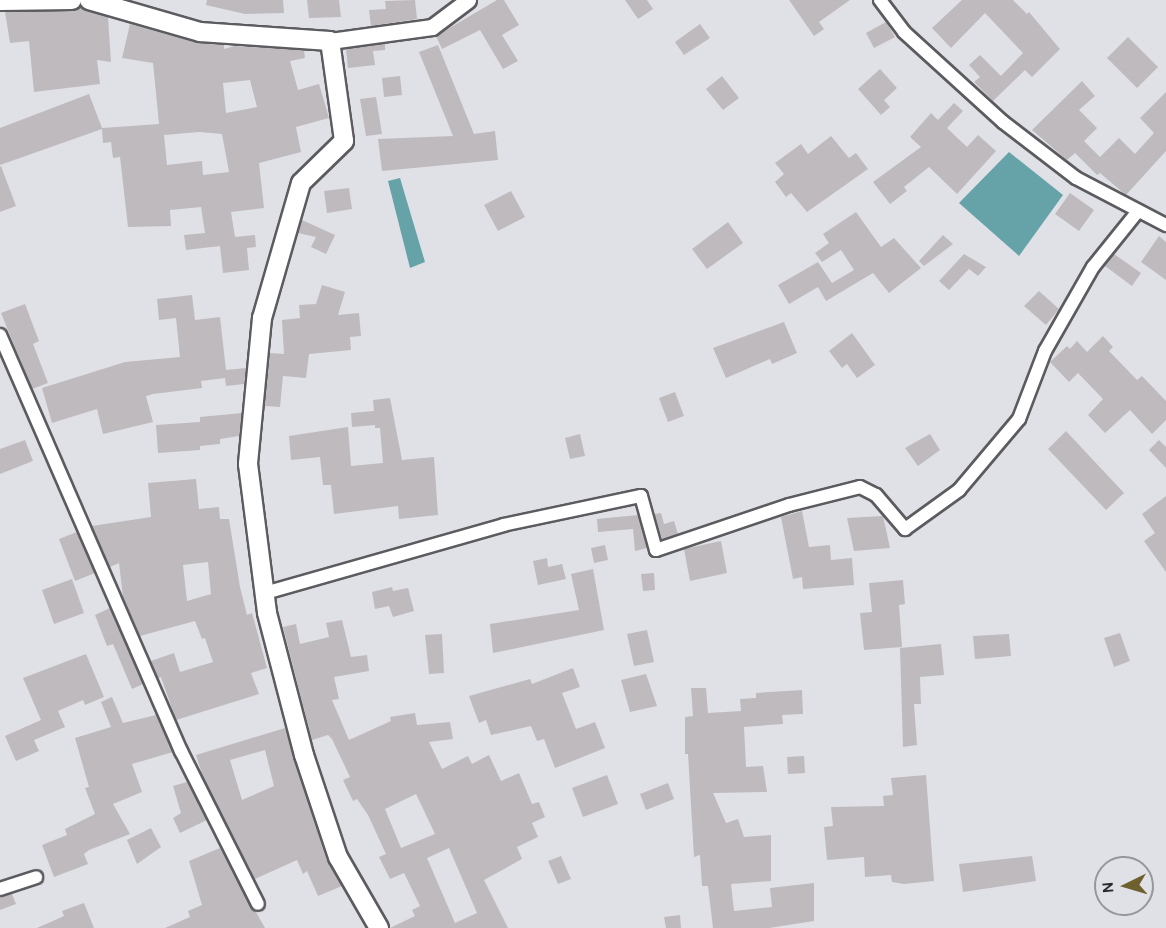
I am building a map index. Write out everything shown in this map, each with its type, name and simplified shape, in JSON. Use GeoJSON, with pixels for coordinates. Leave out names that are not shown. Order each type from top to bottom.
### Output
{"type":"FeatureCollection","features":[{"type":"Feature","properties":{"kind":"main road"},"geometry":{"type":"LineString","coordinates":[[0,1],[72,0]]}},
{"type":"Feature","properties":{"kind":"main road"},"geometry":{"type":"LineString","coordinates":[[89,0],[200,32],[330,41],[344,141],[301,183],[262,318],[248,464],[265,592],[304,755],[338,857],[379,928]]}},
{"type":"Feature","properties":{"kind":"street"},"geometry":{"type":"LineString","coordinates":[[330,41],[432,27],[468,0]]}},
{"type":"Feature","properties":{"kind":"street"},"geometry":{"type":"LineString","coordinates":[[880,0],[904,32],[1003,122],[1076,178],[1166,225]]}},
{"type":"Feature","properties":{"kind":"street"},"geometry":{"type":"LineString","coordinates":[[265,592],[503,525],[641,496],[656,550],[767,512],[860,487],[876,495],[905,529],[959,490],[1019,420],[1045,351],[1093,267],[1138,211]]}},
{"type":"Feature","properties":{"kind":"street"},"geometry":{"type":"LineString","coordinates":[[0,335],[182,751],[258,904]]}},
{"type":"Feature","properties":{"kind":"street"},"geometry":{"type":"LineString","coordinates":[[0,889],[36,877]]}},
{"type":"Feature","properties":{"kind":"water"},"geometry":{"type":"Polygon","coordinates":[[[1009,152],[1063,195],[1019,256],[959,203],[1009,152]]]}},
{"type":"Feature","properties":{"kind":"water"},"geometry":{"type":"Polygon","coordinates":[[[400,178],[425,262],[410,268],[388,181],[400,178]]]}},
{"type":"Feature","properties":{"kind":"building"},"geometry":{"type":"Polygon","coordinates":[[[207,0],[283,0],[284,13],[245,14],[206,5],[207,0]]]}},
{"type":"Feature","properties":{"kind":"building"},"geometry":{"type":"Polygon","coordinates":[[[307,0],[339,0],[341,17],[309,18],[307,0]]]}},
{"type":"Feature","properties":{"kind":"building"},"geometry":{"type":"Polygon","coordinates":[[[415,0],[417,19],[371,26],[369,10],[386,9],[385,1],[415,0]]]}},
{"type":"Feature","properties":{"kind":"building"},"geometry":{"type":"Polygon","coordinates":[[[497,0],[504,0],[519,25],[502,35],[518,61],[503,69],[480,30],[442,49],[436,36],[497,0]]]}},
{"type":"Feature","properties":{"kind":"building"},"geometry":{"type":"Polygon","coordinates":[[[625,0],[647,0],[653,9],[638,19],[625,0]]]}},
{"type":"Feature","properties":{"kind":"building"},"geometry":{"type":"Polygon","coordinates":[[[789,0],[850,0],[819,22],[824,29],[814,36],[789,0]]]}},
{"type":"Feature","properties":{"kind":"building"},"geometry":{"type":"Polygon","coordinates":[[[962,0],[1013,0],[1027,14],[1029,12],[1060,49],[1032,77],[1025,70],[993,101],[974,82],[980,77],[969,65],[980,55],[1001,76],[1023,53],[985,13],[951,48],[932,28],[962,0]]]}},
{"type":"Feature","properties":{"kind":"building"},"geometry":{"type":"Polygon","coordinates":[[[82,8],[108,17],[111,62],[97,60],[100,84],[34,92],[29,41],[10,43],[5,12],[82,8]]]}},
{"type":"Feature","properties":{"kind":"building"},"geometry":{"type":"Polygon","coordinates":[[[886,22],[895,37],[874,48],[866,33],[886,22]]]}},
{"type":"Feature","properties":{"kind":"building"},"geometry":{"type":"Polygon","coordinates":[[[130,24],[197,43],[224,45],[224,49],[235,46],[304,50],[305,58],[290,61],[298,90],[319,84],[329,118],[296,127],[301,152],[259,163],[264,208],[231,212],[235,237],[255,235],[256,247],[247,248],[249,270],[223,273],[220,246],[186,250],[184,235],[205,233],[201,207],[170,210],[171,226],[128,227],[120,157],[113,158],[111,142],[103,143],[102,129],[0,165],[0,128],[89,94],[102,128],[159,124],[153,63],[122,58],[130,24]],[[250,80],[223,83],[226,113],[257,107],[250,80]],[[199,132],[164,135],[167,165],[202,161],[203,175],[229,172],[222,134],[199,132]]]}},
{"type":"Feature","properties":{"kind":"building"},"geometry":{"type":"Polygon","coordinates":[[[700,24],[710,38],[684,55],[675,42],[700,24]]]}},
{"type":"Feature","properties":{"kind":"building"},"geometry":{"type":"Polygon","coordinates":[[[1128,37],[1158,67],[1137,88],[1107,58],[1128,37]]]}},
{"type":"Feature","properties":{"kind":"building"},"geometry":{"type":"Polygon","coordinates":[[[385,43],[385,50],[373,51],[375,65],[348,68],[346,49],[385,43]]]}},
{"type":"Feature","properties":{"kind":"building"},"geometry":{"type":"Polygon","coordinates":[[[438,45],[474,134],[495,131],[498,160],[382,171],[378,139],[453,136],[419,52],[438,45]]]}},
{"type":"Feature","properties":{"kind":"building"},"geometry":{"type":"Polygon","coordinates":[[[880,69],[897,88],[884,100],[890,107],[881,115],[858,89],[880,69]]]}},
{"type":"Feature","properties":{"kind":"building"},"geometry":{"type":"Polygon","coordinates":[[[400,76],[402,95],[384,97],[382,78],[400,76]]]}},
{"type":"Feature","properties":{"kind":"building"},"geometry":{"type":"Polygon","coordinates":[[[722,76],[739,98],[723,110],[706,89],[722,76]]]}},
{"type":"Feature","properties":{"kind":"building"},"geometry":{"type":"Polygon","coordinates":[[[1082,81],[1095,96],[1079,110],[1097,128],[1084,141],[1100,157],[1119,138],[1135,154],[1154,133],[1140,118],[1166,92],[1166,151],[1126,195],[1100,173],[1097,175],[1075,153],[1067,160],[1032,130],[1082,81]]]}},
{"type":"Feature","properties":{"kind":"building"},"geometry":{"type":"Polygon","coordinates":[[[376,97],[382,134],[366,136],[360,99],[376,97]]]}},
{"type":"Feature","properties":{"kind":"building"},"geometry":{"type":"Polygon","coordinates":[[[954,103],[963,111],[947,128],[967,147],[978,135],[996,151],[957,194],[929,167],[904,187],[907,191],[890,204],[873,182],[921,147],[910,137],[931,113],[938,120],[954,103]]]}},
{"type":"Feature","properties":{"kind":"building"},"geometry":{"type":"Polygon","coordinates":[[[831,136],[849,158],[856,153],[868,169],[807,212],[791,193],[786,197],[775,182],[784,174],[775,163],[801,144],[808,154],[831,136]]]}},
{"type":"Feature","properties":{"kind":"building"},"geometry":{"type":"Polygon","coordinates":[[[0,167],[16,206],[0,212],[0,167]]]}},
{"type":"Feature","properties":{"kind":"building"},"geometry":{"type":"Polygon","coordinates":[[[349,188],[352,209],[327,213],[324,191],[349,188]]]}},
{"type":"Feature","properties":{"kind":"building"},"geometry":{"type":"Polygon","coordinates":[[[511,191],[525,217],[498,231],[484,205],[511,191]]]}},
{"type":"Feature","properties":{"kind":"building"},"geometry":{"type":"Polygon","coordinates":[[[1070,193],[1094,210],[1079,231],[1055,214],[1070,193]]]}},
{"type":"Feature","properties":{"kind":"building"},"geometry":{"type":"Polygon","coordinates":[[[856,212],[881,247],[894,238],[921,268],[889,293],[873,273],[826,301],[818,287],[789,304],[778,285],[818,262],[832,283],[854,270],[841,250],[822,262],[815,253],[829,243],[823,234],[856,212]]]}},
{"type":"Feature","properties":{"kind":"building"},"geometry":{"type":"Polygon","coordinates":[[[302,220],[335,235],[326,254],[311,247],[316,237],[298,233],[302,220]]]}},
{"type":"Feature","properties":{"kind":"building"},"geometry":{"type":"Polygon","coordinates":[[[728,222],[743,243],[707,269],[692,249],[728,222]]]}},
{"type":"Feature","properties":{"kind":"building"},"geometry":{"type":"Polygon","coordinates":[[[943,235],[953,244],[924,266],[919,261],[943,235]]]}},
{"type":"Feature","properties":{"kind":"building"},"geometry":{"type":"Polygon","coordinates":[[[1159,236],[1166,242],[1166,280],[1141,262],[1159,236]]]}},
{"type":"Feature","properties":{"kind":"building"},"geometry":{"type":"Polygon","coordinates":[[[964,254],[986,267],[978,276],[969,269],[949,290],[939,281],[964,254]]]}},
{"type":"Feature","properties":{"kind":"building"},"geometry":{"type":"Polygon","coordinates":[[[1114,254],[1141,273],[1132,286],[1105,266],[1114,254]]]}},
{"type":"Feature","properties":{"kind":"building"},"geometry":{"type":"Polygon","coordinates":[[[322,285],[345,292],[338,315],[359,313],[361,336],[350,337],[351,350],[309,354],[306,378],[283,376],[280,407],[265,406],[270,353],[284,354],[282,320],[300,318],[299,305],[316,304],[322,285]]]}},
{"type":"Feature","properties":{"kind":"building"},"geometry":{"type":"Polygon","coordinates":[[[1039,291],[1059,309],[1046,325],[1024,306],[1039,291]]]}},
{"type":"Feature","properties":{"kind":"building"},"geometry":{"type":"Polygon","coordinates":[[[192,295],[195,320],[220,317],[226,370],[246,368],[244,384],[226,386],[225,378],[201,381],[202,388],[146,396],[153,422],[103,434],[97,409],[52,423],[42,388],[125,362],[180,357],[176,318],[159,320],[157,299],[192,295]]]}},
{"type":"Feature","properties":{"kind":"building"},"geometry":{"type":"Polygon","coordinates":[[[25,304],[39,341],[33,344],[48,383],[32,389],[1,313],[25,304]]]}},
{"type":"Feature","properties":{"kind":"building"},"geometry":{"type":"Polygon","coordinates":[[[784,322],[797,353],[772,364],[770,359],[726,378],[713,348],[784,322]]]}},
{"type":"Feature","properties":{"kind":"building"},"geometry":{"type":"Polygon","coordinates":[[[852,333],[875,365],[857,378],[847,364],[842,368],[829,351],[852,333]]]}},
{"type":"Feature","properties":{"kind":"building"},"geometry":{"type":"Polygon","coordinates":[[[1103,336],[1113,347],[1109,351],[1137,380],[1142,376],[1166,401],[1166,420],[1152,434],[1130,410],[1105,433],[1088,415],[1103,399],[1078,373],[1069,382],[1050,362],[1067,346],[1070,349],[1077,341],[1087,352],[1103,336]]]}},
{"type":"Feature","properties":{"kind":"building"},"geometry":{"type":"Polygon","coordinates":[[[675,392],[684,416],[668,422],[659,398],[675,392]]]}},
{"type":"Feature","properties":{"kind":"building"},"geometry":{"type":"Polygon","coordinates":[[[390,398],[402,460],[434,457],[438,515],[399,519],[398,506],[334,514],[331,485],[323,485],[320,457],[291,460],[289,436],[348,427],[351,466],[383,463],[380,428],[375,428],[375,425],[352,427],[351,413],[374,411],[373,400],[390,398]]]}},
{"type":"Feature","properties":{"kind":"building"},"geometry":{"type":"Polygon","coordinates":[[[242,413],[239,436],[220,439],[220,444],[200,446],[200,450],[158,453],[156,425],[200,422],[200,417],[242,413]]]}},
{"type":"Feature","properties":{"kind":"building"},"geometry":{"type":"Polygon","coordinates":[[[1066,431],[1124,493],[1106,510],[1048,449],[1066,431]]]}},
{"type":"Feature","properties":{"kind":"building"},"geometry":{"type":"Polygon","coordinates":[[[580,434],[585,456],[570,459],[565,438],[580,434]]]}},
{"type":"Feature","properties":{"kind":"building"},"geometry":{"type":"Polygon","coordinates":[[[930,434],[940,450],[918,466],[905,448],[930,434]]]}},
{"type":"Feature","properties":{"kind":"building"},"geometry":{"type":"Polygon","coordinates":[[[25,440],[33,461],[0,474],[0,449],[25,440]]]}},
{"type":"Feature","properties":{"kind":"building"},"geometry":{"type":"Polygon","coordinates":[[[1159,440],[1166,447],[1166,468],[1149,450],[1159,440]]]}},
{"type":"Feature","properties":{"kind":"building"},"geometry":{"type":"Polygon","coordinates":[[[196,479],[199,509],[219,507],[220,519],[229,519],[247,615],[252,613],[267,668],[251,673],[259,694],[176,720],[161,677],[158,678],[151,661],[174,653],[180,672],[213,662],[205,638],[202,639],[195,621],[140,636],[123,597],[119,563],[110,567],[92,526],[151,517],[148,483],[196,479]],[[208,562],[183,565],[187,601],[211,594],[208,562]]]}},
{"type":"Feature","properties":{"kind":"building"},"geometry":{"type":"Polygon","coordinates":[[[1166,496],[1166,572],[1144,541],[1155,533],[1142,514],[1166,496]]]}},
{"type":"Feature","properties":{"kind":"building"},"geometry":{"type":"Polygon","coordinates":[[[802,511],[809,547],[830,545],[831,560],[852,558],[854,585],[803,589],[802,577],[793,579],[781,517],[802,511]]]}},
{"type":"Feature","properties":{"kind":"building"},"geometry":{"type":"Polygon","coordinates":[[[661,513],[664,524],[674,521],[678,534],[662,539],[654,514],[661,513]]]}},
{"type":"Feature","properties":{"kind":"building"},"geometry":{"type":"Polygon","coordinates":[[[638,515],[647,548],[635,551],[633,529],[598,532],[597,519],[638,515]]]}},
{"type":"Feature","properties":{"kind":"building"},"geometry":{"type":"Polygon","coordinates":[[[883,516],[890,548],[854,551],[847,518],[883,516]]]}},
{"type":"Feature","properties":{"kind":"building"},"geometry":{"type":"Polygon","coordinates":[[[77,532],[95,573],[75,581],[59,539],[77,532]]]}},
{"type":"Feature","properties":{"kind":"building"},"geometry":{"type":"Polygon","coordinates":[[[721,541],[727,573],[690,581],[684,549],[721,541]]]}},
{"type":"Feature","properties":{"kind":"building"},"geometry":{"type":"Polygon","coordinates":[[[605,545],[608,560],[594,563],[591,548],[605,545]]]}},
{"type":"Feature","properties":{"kind":"building"},"geometry":{"type":"Polygon","coordinates":[[[547,558],[548,567],[562,564],[566,579],[538,585],[533,561],[547,558]]]}},
{"type":"Feature","properties":{"kind":"building"},"geometry":{"type":"Polygon","coordinates":[[[593,569],[604,630],[493,653],[490,624],[579,610],[571,574],[593,569]]]}},
{"type":"Feature","properties":{"kind":"building"},"geometry":{"type":"Polygon","coordinates":[[[654,573],[655,590],[643,591],[641,574],[654,573]]]}},
{"type":"Feature","properties":{"kind":"building"},"geometry":{"type":"Polygon","coordinates":[[[72,579],[84,613],[54,624],[42,590],[72,579]]]}},
{"type":"Feature","properties":{"kind":"building"},"geometry":{"type":"Polygon","coordinates":[[[903,580],[905,604],[899,605],[902,647],[864,650],[860,613],[872,612],[869,583],[903,580]]]}},
{"type":"Feature","properties":{"kind":"building"},"geometry":{"type":"Polygon","coordinates":[[[392,587],[393,591],[408,588],[414,611],[393,617],[389,606],[375,609],[372,592],[392,587]]]}},
{"type":"Feature","properties":{"kind":"building"},"geometry":{"type":"Polygon","coordinates":[[[110,608],[143,684],[132,689],[113,644],[107,646],[95,615],[110,608]]]}},
{"type":"Feature","properties":{"kind":"building"},"geometry":{"type":"Polygon","coordinates":[[[342,620],[351,657],[367,655],[369,671],[334,677],[339,699],[332,700],[349,740],[391,721],[390,717],[415,713],[417,725],[450,722],[453,739],[429,742],[442,769],[468,756],[472,764],[489,755],[501,781],[519,773],[532,804],[539,802],[545,817],[532,823],[538,837],[517,847],[522,859],[484,880],[508,928],[390,928],[415,916],[412,910],[420,906],[404,873],[390,879],[379,857],[386,854],[368,815],[357,799],[353,801],[343,780],[350,777],[332,739],[328,735],[312,740],[283,627],[296,624],[300,644],[329,637],[326,623],[342,620]],[[416,794],[385,809],[401,848],[435,834],[416,794]],[[449,848],[427,858],[455,923],[477,913],[449,848]]]}},
{"type":"Feature","properties":{"kind":"building"},"geometry":{"type":"Polygon","coordinates":[[[647,630],[654,662],[634,666],[627,634],[647,630]]]}},
{"type":"Feature","properties":{"kind":"building"},"geometry":{"type":"Polygon","coordinates":[[[1120,633],[1130,661],[1114,667],[1104,638],[1120,633]]]}},
{"type":"Feature","properties":{"kind":"building"},"geometry":{"type":"Polygon","coordinates":[[[442,634],[444,673],[429,674],[425,635],[442,634]]]}},
{"type":"Feature","properties":{"kind":"building"},"geometry":{"type":"Polygon","coordinates":[[[1009,634],[1011,656],[975,659],[973,636],[1009,634]]]}},
{"type":"Feature","properties":{"kind":"building"},"geometry":{"type":"Polygon","coordinates":[[[941,644],[944,675],[920,677],[921,704],[914,704],[917,745],[903,747],[900,648],[941,644]]]}},
{"type":"Feature","properties":{"kind":"building"},"geometry":{"type":"Polygon","coordinates":[[[86,654],[104,697],[85,705],[83,700],[58,711],[65,727],[34,740],[39,751],[16,761],[5,736],[41,720],[23,678],[86,654]]]}},
{"type":"Feature","properties":{"kind":"building"},"geometry":{"type":"Polygon","coordinates":[[[573,668],[580,687],[562,693],[576,729],[595,722],[605,748],[555,768],[544,739],[537,741],[531,726],[491,735],[486,720],[479,723],[469,696],[530,679],[532,684],[573,668]]]}},
{"type":"Feature","properties":{"kind":"building"},"geometry":{"type":"Polygon","coordinates":[[[646,674],[657,706],[630,712],[621,680],[646,674]]]}},
{"type":"Feature","properties":{"kind":"building"},"geometry":{"type":"Polygon","coordinates":[[[691,688],[706,688],[708,713],[741,711],[740,699],[756,698],[756,693],[802,690],[803,714],[782,715],[783,724],[744,727],[746,767],[763,766],[767,792],[713,793],[726,823],[738,819],[744,837],[771,835],[771,881],[731,884],[734,911],[772,907],[770,888],[814,883],[814,921],[769,928],[713,928],[708,886],[702,886],[700,855],[694,857],[688,754],[685,754],[685,717],[693,716],[691,688]]]}},
{"type":"Feature","properties":{"kind":"building"},"geometry":{"type":"Polygon","coordinates":[[[112,697],[123,723],[156,715],[173,752],[132,764],[142,792],[113,804],[130,834],[89,850],[84,854],[88,864],[54,877],[42,845],[67,835],[65,829],[95,814],[85,788],[89,787],[75,738],[111,727],[101,702],[112,697]]]}},
{"type":"Feature","properties":{"kind":"building"},"geometry":{"type":"Polygon","coordinates":[[[285,728],[327,861],[342,886],[318,896],[307,871],[303,874],[297,860],[255,879],[203,777],[196,755],[285,728]],[[265,750],[230,760],[242,800],[274,786],[265,750]]]}},
{"type":"Feature","properties":{"kind":"building"},"geometry":{"type":"Polygon","coordinates":[[[804,756],[805,773],[788,774],[787,757],[804,756]]]}},
{"type":"Feature","properties":{"kind":"building"},"geometry":{"type":"Polygon","coordinates":[[[607,775],[618,804],[583,817],[572,788],[607,775]]]}},
{"type":"Feature","properties":{"kind":"building"},"geometry":{"type":"Polygon","coordinates":[[[926,775],[934,881],[904,884],[892,882],[891,875],[865,877],[864,857],[827,860],[824,827],[833,826],[831,807],[884,806],[883,796],[893,795],[891,778],[926,775]]]}},
{"type":"Feature","properties":{"kind":"building"},"geometry":{"type":"Polygon","coordinates":[[[187,782],[207,820],[180,833],[173,818],[181,813],[173,786],[187,782]]]}},
{"type":"Feature","properties":{"kind":"building"},"geometry":{"type":"Polygon","coordinates":[[[668,783],[674,799],[646,810],[640,794],[668,783]]]}},
{"type":"Feature","properties":{"kind":"building"},"geometry":{"type":"Polygon","coordinates":[[[151,828],[161,847],[137,864],[127,840],[151,828]]]}},
{"type":"Feature","properties":{"kind":"building"},"geometry":{"type":"Polygon","coordinates":[[[220,848],[265,928],[165,928],[190,917],[188,911],[202,905],[189,861],[220,848]]]}},
{"type":"Feature","properties":{"kind":"building"},"geometry":{"type":"Polygon","coordinates":[[[561,856],[571,879],[558,884],[548,861],[561,856]]]}},
{"type":"Feature","properties":{"kind":"building"},"geometry":{"type":"Polygon","coordinates":[[[1032,856],[1036,881],[963,892],[959,864],[1032,856]]]}},
{"type":"Feature","properties":{"kind":"building"},"geometry":{"type":"Polygon","coordinates":[[[12,894],[16,904],[0,910],[0,897],[12,894]]]}},
{"type":"Feature","properties":{"kind":"building"},"geometry":{"type":"Polygon","coordinates":[[[84,903],[94,928],[37,928],[64,916],[62,911],[84,903]]]}},
{"type":"Feature","properties":{"kind":"building"},"geometry":{"type":"Polygon","coordinates":[[[680,915],[681,928],[666,928],[664,917],[680,915]]]}}]}
